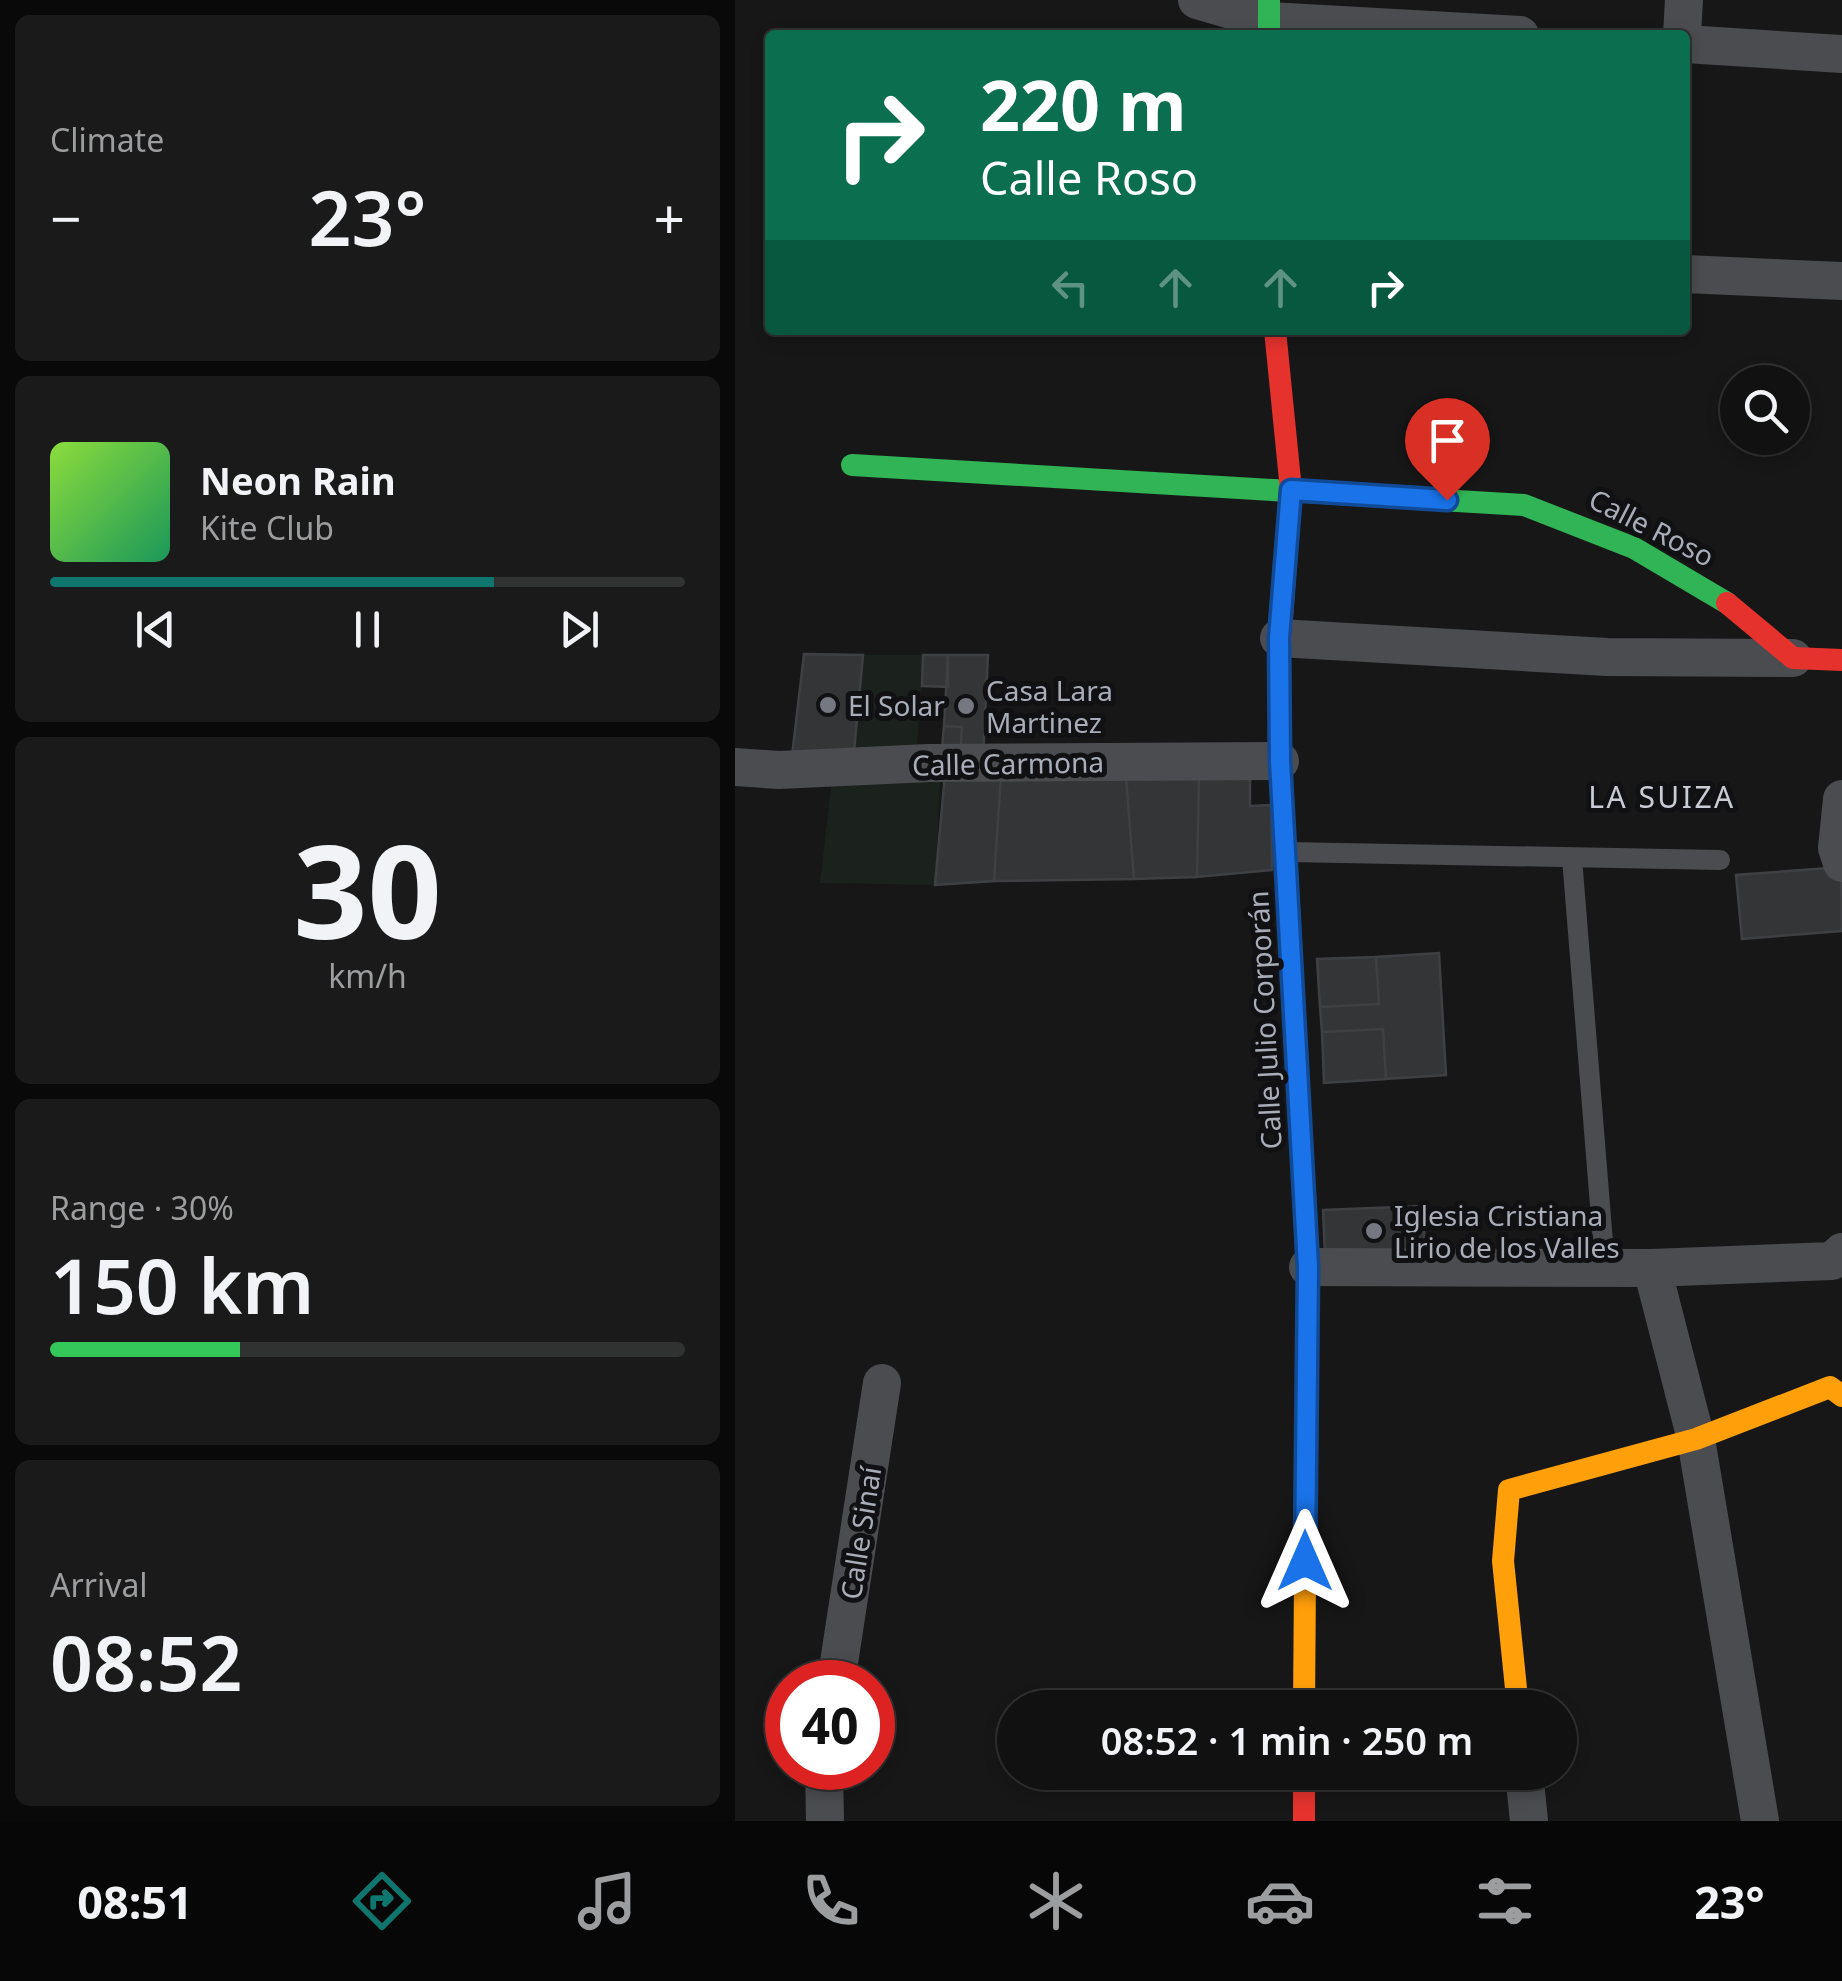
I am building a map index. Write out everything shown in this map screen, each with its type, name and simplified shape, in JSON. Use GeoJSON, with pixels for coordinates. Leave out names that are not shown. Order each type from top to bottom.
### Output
{"type":"FeatureCollection","features":[{"type":"Feature","properties":{"kind":"street"},"geometry":{"type":"LineString","coordinates":[[1197,0],[1269,18],[1478,16],[1509,30]]}},
{"type":"Feature","properties":{"kind":"street"},"geometry":{"type":"LineString","coordinates":[[1681,30],[1684,0]]}},
{"type":"Feature","properties":{"kind":"street"},"geometry":{"type":"LineString","coordinates":[[1690,44],[1842,54]]}},
{"type":"Feature","properties":{"kind":"street"},"geometry":{"type":"LineString","coordinates":[[1690,274],[1842,281]]}},
{"type":"Feature","properties":{"kind":"street","name":"Calle Julio Corporán"},"geometry":{"type":"LineString","coordinates":[[1276,335],[1291,490],[1279,638],[1280,761],[1308,1267],[1305,1690]]}},
{"type":"Feature","properties":{"kind":"street","name":"Calle Roso"},"geometry":{"type":"LineString","coordinates":[[851,466],[1525,504],[1589,524],[1677,568],[1746,614],[1793,658]]}},
{"type":"Feature","properties":{"kind":"street"},"geometry":{"type":"LineString","coordinates":[[1279,638],[1607,657],[1842,660]]}},
{"type":"Feature","properties":{"kind":"street","name":"Calle Carmona"},"geometry":{"type":"LineString","coordinates":[[735,767],[779,770],[929,763],[1280,761]]}},
{"type":"Feature","properties":{"kind":"street"},"geometry":{"type":"LineString","coordinates":[[1842,799],[1837,848],[1842,863]]}},
{"type":"Feature","properties":{"kind":"street"},"geometry":{"type":"LineString","coordinates":[[1308,1267],[1651,1268],[1832,1261],[1842,1252]]}},
{"type":"Feature","properties":{"kind":"street"},"geometry":{"type":"LineString","coordinates":[[1651,1268],[1696,1439],[1761,1821]]}},
{"type":"Feature","properties":{"kind":"street","name":"Calle Sinaí"},"geometry":{"type":"LineString","coordinates":[[839,1660],[882,1382]]}},
{"type":"Feature","properties":{"kind":"street"},"geometry":{"type":"LineString","coordinates":[[1515,1690],[1503,1562],[1509,1490],[1696,1439],[1830,1387],[1842,1396]]}},
{"type":"Feature","properties":{"kind":"street"},"geometry":{"type":"LineString","coordinates":[[824,1790],[825,1821]]}},
{"type":"Feature","properties":{"kind":"street"},"geometry":{"type":"LineString","coordinates":[[1304,1790],[1304,1821]]}},
{"type":"Feature","properties":{"kind":"street"},"geometry":{"type":"LineString","coordinates":[[1526,1790],[1529,1821]]}},
{"type":"Feature","properties":{"kind":"lane"},"geometry":{"type":"LineString","coordinates":[[1285,852],[1720,860]]}},
{"type":"Feature","properties":{"kind":"lane"},"geometry":{"type":"LineString","coordinates":[[1572,858],[1605,1267]]}},
{"type":"Feature","properties":{"kind":"shaded area"},"geometry":{"type":"Polygon","coordinates":[[[863,655],[923,655],[916,763],[941,768],[935,885],[820,883],[833,769],[853,763],[863,655]]]}},
{"type":"Feature","properties":{"kind":"building","name":"El Solar"},"geometry":{"type":"Polygon","coordinates":[[[804,654],[863,655],[853,763],[792,756],[804,654]]]}},
{"type":"Feature","properties":{"kind":"building"},"geometry":{"type":"Polygon","coordinates":[[[923,655],[948,655],[948,687],[922,686],[923,655]]]}},
{"type":"Feature","properties":{"kind":"building","name":"Casa Lara Martinez"},"geometry":{"type":"Polygon","coordinates":[[[948,655],[988,655],[983,758],[960,759],[962,727],[944,726],[948,655]]]}},
{"type":"Feature","properties":{"kind":"building"},"geometry":{"type":"Polygon","coordinates":[[[944,726],[962,727],[960,759],[941,759],[944,726]]]}},
{"type":"Feature","properties":{"kind":"building"},"geometry":{"type":"Polygon","coordinates":[[[945,774],[1001,775],[994,881],[935,885],[945,774]]]}},
{"type":"Feature","properties":{"kind":"building"},"geometry":{"type":"Polygon","coordinates":[[[1001,775],[1126,777],[1134,879],[994,881],[1001,775]]]}},
{"type":"Feature","properties":{"kind":"building"},"geometry":{"type":"Polygon","coordinates":[[[1126,777],[1199,778],[1197,877],[1134,879],[1126,777]]]}},
{"type":"Feature","properties":{"kind":"building"},"geometry":{"type":"Polygon","coordinates":[[[1199,778],[1250,778],[1250,806],[1271,805],[1272,870],[1197,877],[1199,778]]]}},
{"type":"Feature","properties":{"kind":"building"},"geometry":{"type":"Polygon","coordinates":[[[1841,867],[1842,931],[1742,939],[1736,875],[1841,867]]]}},
{"type":"Feature","properties":{"kind":"building"},"geometry":{"type":"Polygon","coordinates":[[[1439,953],[1446,1075],[1386,1079],[1383,1029],[1322,1032],[1320,1007],[1379,1004],[1376,957],[1439,953]]]}},
{"type":"Feature","properties":{"kind":"building"},"geometry":{"type":"Polygon","coordinates":[[[1376,957],[1379,1004],[1320,1007],[1317,959],[1376,957]]]}},
{"type":"Feature","properties":{"kind":"building"},"geometry":{"type":"Polygon","coordinates":[[[1383,1029],[1386,1079],[1324,1083],[1322,1032],[1383,1029]]]}},
{"type":"Feature","properties":{"kind":"building","name":"Iglesia Cristiana Lirio de los Valles"},"geometry":{"type":"Polygon","coordinates":[[[1423,1206],[1425,1252],[1325,1256],[1323,1210],[1423,1206]]]}},
{"type":"Feature","properties":{"kind":"traffic: fast"},"geometry":{"type":"LineString","coordinates":[[1269,0],[1269,30]]}},
{"type":"Feature","properties":{"kind":"traffic: fast"},"geometry":{"type":"LineString","coordinates":[[852,465],[1524,505],[1634,548],[1727,603]]}},
{"type":"Feature","properties":{"kind":"traffic: fast"},"geometry":{"type":"LineString","coordinates":[[1279,660],[1280,761],[1308,1267],[1305,1578]]}},
{"type":"Feature","properties":{"kind":"traffic: slow"},"geometry":{"type":"LineString","coordinates":[[1516,1690],[1503,1561],[1509,1490],[1696,1439],[1830,1387],[1842,1396]]}},
{"type":"Feature","properties":{"kind":"traffic: slow"},"geometry":{"type":"LineString","coordinates":[[1304,1690],[1305,1578]]}},
{"type":"Feature","properties":{"kind":"traffic: jam"},"geometry":{"type":"LineString","coordinates":[[1276,335],[1291,490],[1279,660]]}},
{"type":"Feature","properties":{"kind":"traffic: jam"},"geometry":{"type":"LineString","coordinates":[[1727,603],[1793,658],[1842,660]]}},
{"type":"Feature","properties":{"kind":"traffic: jam"},"geometry":{"type":"LineString","coordinates":[[1304,1790],[1304,1821]]}},
{"type":"Feature","properties":{"kind":"place","name":"El Solar"},"geometry":{"type":"Point","coordinates":[828,705]}},
{"type":"Feature","properties":{"kind":"place","name":"Casa Lara Martinez"},"geometry":{"type":"Point","coordinates":[966,706]}},
{"type":"Feature","properties":{"kind":"place","name":"Iglesia Cristiana Lirio de los Valles"},"geometry":{"type":"Point","coordinates":[1374,1231]}},
{"type":"Feature","properties":{"kind":"district","name":"LA SUIZA"},"geometry":{"type":"Point","coordinates":[1662,796]}},
{"type":"Feature","properties":{"kind":"route"},"geometry":{"type":"LineString","coordinates":[[1305,1561],[1308,1267],[1280,761],[1279,638],[1291,490],[1447,500]]}}]}
